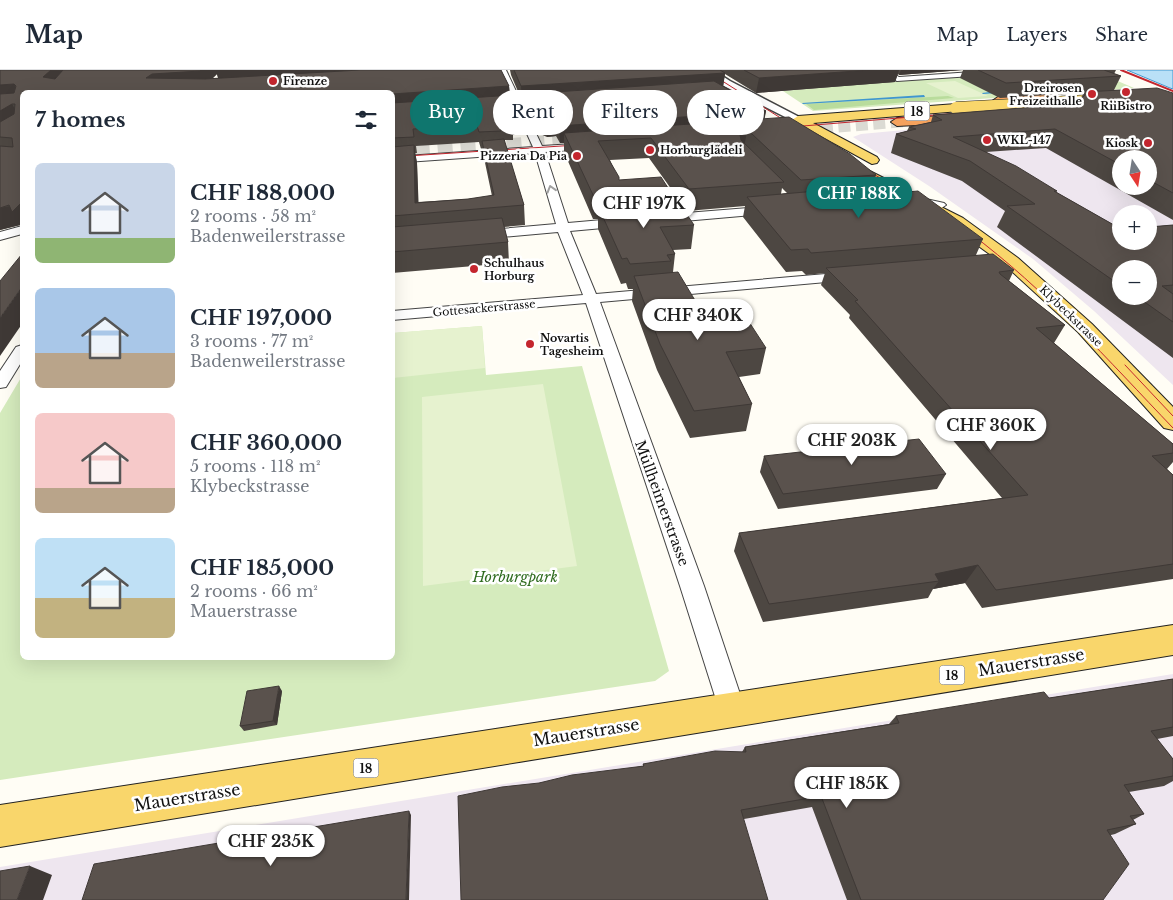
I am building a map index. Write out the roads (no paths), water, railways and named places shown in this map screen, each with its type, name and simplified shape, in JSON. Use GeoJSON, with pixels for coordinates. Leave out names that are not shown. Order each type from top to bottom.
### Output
{"type":"FeatureCollection","features":[{"type":"Feature","properties":{"kind":"highway"},"geometry":{"type":"LineString","coordinates":[[878,113],[923,107],[1044,97]]}},
{"type":"Feature","properties":{"kind":"highway"},"geometry":{"type":"LineString","coordinates":[[897,122],[938,121],[1069,111]]}},
{"type":"Feature","properties":{"kind":"main road","name":"18"},"geometry":{"type":"LineString","coordinates":[[773,123],[956,108],[1098,103],[897,122],[834,132]]}},
{"type":"Feature","properties":{"kind":"main road","name":"Klybeckstrasse"},"geometry":{"type":"LineString","coordinates":[[799,120],[815,137],[907,198],[957,222]]}},
{"type":"Feature","properties":{"kind":"main road"},"geometry":{"type":"LineString","coordinates":[[789,131],[815,137]]}},
{"type":"Feature","properties":{"kind":"main road","name":"Klybeckstrasse"},"geometry":{"type":"LineString","coordinates":[[815,137],[834,132],[886,168]]}},
{"type":"Feature","properties":{"kind":"main road","name":"Klybeckstrasse"},"geometry":{"type":"LineString","coordinates":[[900,177],[940,204],[957,222],[1003,263],[1085,328],[1173,422]]}},
{"type":"Feature","properties":{"kind":"main road","name":"Mauerstrasse"},"geometry":{"type":"LineString","coordinates":[[0,826],[1173,640]]}},
{"type":"Feature","properties":{"kind":"street","name":"Klybeckstrasse"},"geometry":{"type":"LineString","coordinates":[[707,70],[725,88],[799,120]]}},
{"type":"Feature","properties":{"kind":"street"},"geometry":{"type":"LineString","coordinates":[[882,70],[897,79],[992,73]]}},
{"type":"Feature","properties":{"kind":"street","name":"Müllheimerstrasse"},"geometry":{"type":"LineString","coordinates":[[503,71],[538,147],[564,228],[583,299],[692,586],[732,709]]}},
{"type":"Feature","properties":{"kind":"street"},"geometry":{"type":"LineString","coordinates":[[395,160],[599,142]]}},
{"type":"Feature","properties":{"kind":"street"},"geometry":{"type":"LineString","coordinates":[[395,153],[538,147]]}},
{"type":"Feature","properties":{"kind":"street"},"geometry":{"type":"LineString","coordinates":[[884,200],[907,198],[940,204]]}},
{"type":"Feature","properties":{"kind":"street"},"geometry":{"type":"LineString","coordinates":[[653,220],[782,209]]}},
{"type":"Feature","properties":{"kind":"street"},"geometry":{"type":"LineString","coordinates":[[466,236],[633,222]]}},
{"type":"Feature","properties":{"kind":"street"},"geometry":{"type":"LineString","coordinates":[[0,236],[20,231]]}},
{"type":"Feature","properties":{"kind":"street"},"geometry":{"type":"LineString","coordinates":[[583,299],[867,275]]}},
{"type":"Feature","properties":{"kind":"street","name":"Gottesackerstrasse"},"geometry":{"type":"LineString","coordinates":[[395,316],[583,299]]}},
{"type":"Feature","properties":{"kind":"street"},"geometry":{"type":"LineString","coordinates":[[0,383],[5,367],[20,352]]}},
{"type":"Feature","properties":{"kind":"water"},"geometry":{"type":"Polygon","coordinates":[[[1127,70],[1173,70],[1173,89],[1170,88],[1127,70]]]}},
{"type":"Feature","properties":{"kind":"waterway"},"geometry":{"type":"LineString","coordinates":[[983,93],[997,92]]}},
{"type":"Feature","properties":{"kind":"waterway"},"geometry":{"type":"LineString","coordinates":[[803,103],[924,96]]}},
{"type":"Feature","properties":{"kind":"tunnel"},"geometry":{"type":"LineString","coordinates":[[1044,97],[1113,95]]}},
{"type":"Feature","properties":{"kind":"tunnel"},"geometry":{"type":"LineString","coordinates":[[786,131],[930,119]]}},
{"type":"Feature","properties":{"kind":"tunnel"},"geometry":{"type":"LineString","coordinates":[[395,155],[587,139]]}},
{"type":"Feature","properties":{"kind":"tunnel"},"geometry":{"type":"LineString","coordinates":[[577,140],[587,139]]}},
{"type":"Feature","properties":{"kind":"tunnel"},"geometry":{"type":"LineString","coordinates":[[587,139],[593,139]]}},
{"type":"Feature","properties":{"kind":"tunnel"},"geometry":{"type":"LineString","coordinates":[[587,139],[596,139]]}},
{"type":"Feature","properties":{"kind":"tram line"},"geometry":{"type":"LineString","coordinates":[[705,70],[790,124]]}},
{"type":"Feature","properties":{"kind":"tram line"},"geometry":{"type":"LineString","coordinates":[[963,111],[1061,105]]}},
{"type":"Feature","properties":{"kind":"tram line"},"geometry":{"type":"LineString","coordinates":[[791,127],[971,112]]}},
{"type":"Feature","properties":{"kind":"tram line"},"geometry":{"type":"LineString","coordinates":[[395,157],[577,145]]}},
{"type":"Feature","properties":{"kind":"tram line"},"geometry":{"type":"LineString","coordinates":[[865,169],[917,200]]}},
{"type":"Feature","properties":{"kind":"tram line"},"geometry":{"type":"LineString","coordinates":[[970,233],[1025,278],[1050,302],[1100,351],[1173,428]]}},
{"type":"Feature","properties":{"kind":"tram line"},"geometry":{"type":"LineString","coordinates":[[1125,365],[1173,416]]}},
{"type":"Feature","properties":{"kind":"railway"},"geometry":{"type":"LineString","coordinates":[[1121,70],[1173,91]]}},
{"type":"Feature","properties":{"kind":"place","name":"Firenze"},"geometry":{"type":"Point","coordinates":[273,81]}},
{"type":"Feature","properties":{"kind":"place","name":"RiiBistro"},"geometry":{"type":"Point","coordinates":[1126,92]}},
{"type":"Feature","properties":{"kind":"place","name":"Dreirosen Freizeithalle"},"geometry":{"type":"Point","coordinates":[1092,94]}},
{"type":"Feature","properties":{"kind":"place","name":"WKL-147"},"geometry":{"type":"Point","coordinates":[987,140]}},
{"type":"Feature","properties":{"kind":"place","name":"Kiosk"},"geometry":{"type":"Point","coordinates":[1148,143]}},
{"type":"Feature","properties":{"kind":"place","name":"Horburglädeli"},"geometry":{"type":"Point","coordinates":[650,150]}},
{"type":"Feature","properties":{"kind":"place","name":"Pizzeria Da Pia"},"geometry":{"type":"Point","coordinates":[577,156]}},
{"type":"Feature","properties":{"kind":"place","name":"Schulhaus Horburg"},"geometry":{"type":"Point","coordinates":[474,269]}},
{"type":"Feature","properties":{"kind":"place","name":"Novartis Tagesheim"},"geometry":{"type":"Point","coordinates":[530,344]}},
{"type":"Feature","properties":{"kind":"park label","name":"Horburgpark"},"geometry":{"type":"Point","coordinates":[515,577]}}]}
